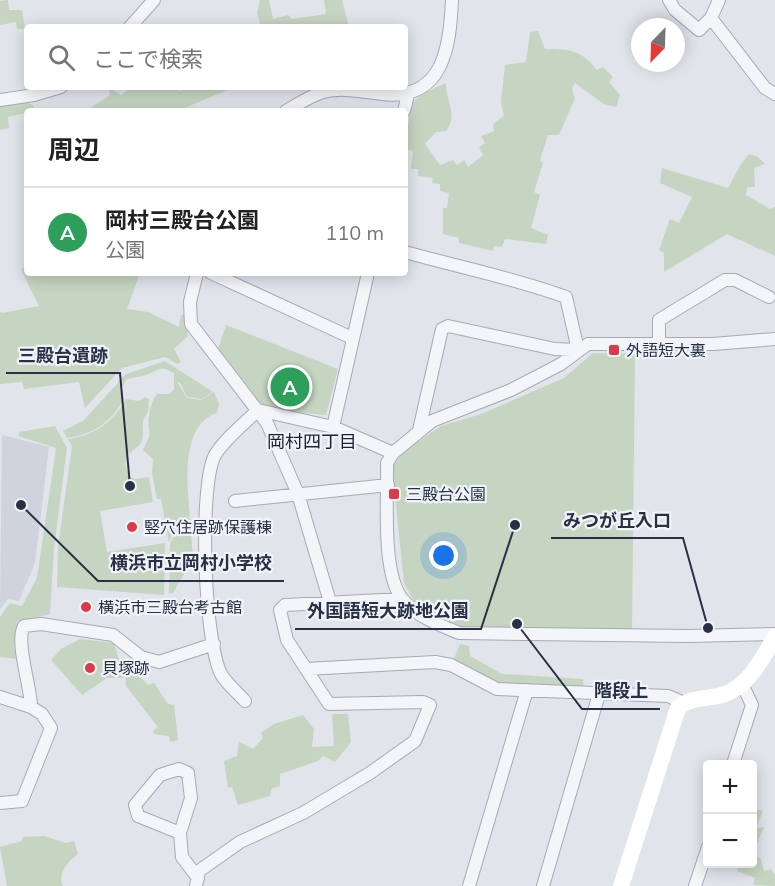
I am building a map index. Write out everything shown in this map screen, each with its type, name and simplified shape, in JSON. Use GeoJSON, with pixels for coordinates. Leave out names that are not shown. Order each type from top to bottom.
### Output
{"type":"FeatureCollection","features":[{"type":"Feature","properties":{"kind":"street"},"geometry":{"type":"LineString","coordinates":[[133,24],[154,0]]}},
{"type":"Feature","properties":{"kind":"street"},"geometry":{"type":"LineString","coordinates":[[292,108],[325,92],[346,90],[399,96],[420,89],[438,74],[451,22],[452,0]]}},
{"type":"Feature","properties":{"kind":"street"},"geometry":{"type":"LineString","coordinates":[[669,0],[675,10],[699,30],[711,18],[719,0]]}},
{"type":"Feature","properties":{"kind":"street"},"geometry":{"type":"LineString","coordinates":[[711,18],[765,88],[775,94]]}},
{"type":"Feature","properties":{"kind":"street"},"geometry":{"type":"LineString","coordinates":[[0,100],[51,90]]}},
{"type":"Feature","properties":{"kind":"street"},"geometry":{"type":"LineString","coordinates":[[405,108],[408,94]]}},
{"type":"Feature","properties":{"kind":"street"},"geometry":{"type":"LineString","coordinates":[[408,253],[477,272],[516,279],[566,297],[578,350]]}},
{"type":"Feature","properties":{"kind":"street"},"geometry":{"type":"LineString","coordinates":[[196,276],[190,302],[191,324],[267,423],[298,494],[330,602]]}},
{"type":"Feature","properties":{"kind":"street"},"geometry":{"type":"LineString","coordinates":[[218,276],[352,338]]}},
{"type":"Feature","properties":{"kind":"street"},"geometry":{"type":"LineString","coordinates":[[333,427],[367,276]]}},
{"type":"Feature","properties":{"kind":"street"},"geometry":{"type":"LineString","coordinates":[[658,345],[659,320],[725,280],[735,280],[769,297]]}},
{"type":"Feature","properties":{"kind":"street"},"geometry":{"type":"LineString","coordinates":[[419,430],[442,329],[448,326],[555,349],[578,350]]}},
{"type":"Feature","properties":{"kind":"street"},"geometry":{"type":"LineString","coordinates":[[775,339],[658,345],[588,344],[561,364],[511,390],[432,421],[393,453],[387,463],[393,581],[402,599],[433,623],[459,633],[775,635]]}},
{"type":"Feature","properties":{"kind":"street"},"geometry":{"type":"LineString","coordinates":[[258,410],[333,427],[393,453]]}},
{"type":"Feature","properties":{"kind":"street"},"geometry":{"type":"LineString","coordinates":[[245,701],[221,674],[214,644],[203,557],[207,476],[215,454],[258,410]]}},
{"type":"Feature","properties":{"kind":"street"},"geometry":{"type":"LineString","coordinates":[[236,501],[388,485]]}},
{"type":"Feature","properties":{"kind":"street"},"geometry":{"type":"LineString","coordinates":[[197,882],[199,871],[240,842],[332,798],[415,741],[430,705],[423,702],[329,704],[287,640],[280,610],[285,605],[402,599]]}},
{"type":"Feature","properties":{"kind":"street"},"geometry":{"type":"LineString","coordinates":[[31,707],[31,693],[20,637],[24,627],[41,624],[113,635],[141,657],[159,662],[214,644]]}},
{"type":"Feature","properties":{"kind":"street"},"geometry":{"type":"LineString","coordinates":[[306,669],[435,662],[451,665],[497,689],[668,696],[684,703],[725,694],[742,684],[775,635]]}},
{"type":"Feature","properties":{"kind":"street"},"geometry":{"type":"LineString","coordinates":[[735,760],[752,705],[742,684]]}},
{"type":"Feature","properties":{"kind":"street"},"geometry":{"type":"LineString","coordinates":[[469,886],[527,690]]}},
{"type":"Feature","properties":{"kind":"street"},"geometry":{"type":"LineString","coordinates":[[543,886],[599,694]]}},
{"type":"Feature","properties":{"kind":"street"},"geometry":{"type":"LineString","coordinates":[[0,697],[31,707],[42,714],[51,728],[22,801],[0,803]]}},
{"type":"Feature","properties":{"kind":"street"},"geometry":{"type":"LineString","coordinates":[[621,886],[673,717],[684,703]]}},
{"type":"Feature","properties":{"kind":"street"},"geometry":{"type":"LineString","coordinates":[[180,833],[138,816],[135,805],[160,775],[179,769],[188,773],[191,798],[180,833],[182,857],[197,882]]}},
{"type":"Feature","properties":{"kind":"street"},"geometry":{"type":"LineString","coordinates":[[695,886],[703,862]]}},
{"type":"Feature","properties":{"kind":"shaded area"},"geometry":{"type":"Polygon","coordinates":[[[2,435],[49,447],[35,563],[19,601],[8,599],[0,609],[2,435]]]}},
{"type":"Feature","properties":{"kind":"green space"},"geometry":{"type":"Polygon","coordinates":[[[8,0],[9,10],[22,10],[24,29],[17,29],[16,22],[0,25],[0,1],[8,0]]]}},
{"type":"Feature","properties":{"kind":"green space"},"geometry":{"type":"Polygon","coordinates":[[[260,0],[269,0],[273,19],[288,15],[292,19],[326,14],[324,0],[342,0],[348,24],[260,24],[257,13],[260,0]]]}},
{"type":"Feature","properties":{"kind":"green space"},"geometry":{"type":"Polygon","coordinates":[[[538,31],[545,49],[574,52],[586,58],[597,70],[603,67],[613,77],[609,82],[620,95],[616,107],[604,104],[575,83],[572,89],[575,98],[559,135],[548,135],[540,160],[543,163],[534,192],[540,195],[531,228],[548,235],[546,244],[505,239],[502,247],[494,246],[493,251],[459,243],[459,238],[443,234],[443,208],[447,208],[449,193],[440,191],[440,184],[432,183],[433,178],[418,176],[418,169],[411,169],[413,151],[408,150],[408,126],[411,103],[426,92],[446,83],[451,113],[450,125],[446,131],[436,132],[425,144],[440,165],[453,160],[457,165],[464,160],[468,167],[483,155],[479,147],[485,143],[481,136],[494,131],[493,124],[504,116],[501,102],[505,65],[526,62],[530,32],[538,31]]]}},
{"type":"Feature","properties":{"kind":"green space"},"geometry":{"type":"Polygon","coordinates":[[[110,90],[121,95],[127,90],[228,90],[184,108],[90,108],[109,96],[110,90]]]}},
{"type":"Feature","properties":{"kind":"green space"},"geometry":{"type":"Polygon","coordinates":[[[25,102],[33,105],[34,108],[24,108],[24,113],[8,117],[9,128],[0,130],[0,106],[25,102]]]}},
{"type":"Feature","properties":{"kind":"green space"},"geometry":{"type":"Polygon","coordinates":[[[749,154],[758,157],[765,164],[754,168],[755,187],[747,187],[746,195],[770,209],[775,207],[775,256],[727,234],[664,272],[664,253],[659,250],[670,219],[679,223],[692,197],[660,183],[662,168],[728,188],[749,154]]]}},
{"type":"Feature","properties":{"kind":"green space"},"geometry":{"type":"Polygon","coordinates":[[[24,276],[139,276],[127,309],[148,312],[179,327],[181,315],[186,314],[188,336],[174,349],[181,362],[177,364],[165,357],[122,368],[85,408],[79,382],[24,389],[22,382],[0,384],[0,311],[2,313],[39,306],[24,276]]]}},
{"type":"Feature","properties":{"kind":"green space"},"geometry":{"type":"Polygon","coordinates":[[[226,325],[338,369],[326,415],[284,411],[261,404],[218,349],[226,325]]]}},
{"type":"Feature","properties":{"kind":"green space"},"geometry":{"type":"Polygon","coordinates":[[[593,353],[635,354],[632,629],[463,629],[435,618],[415,603],[404,583],[392,467],[404,451],[441,426],[481,414],[564,378],[593,353]]]}},
{"type":"Feature","properties":{"kind":"green space"},"geometry":{"type":"Polygon","coordinates":[[[165,361],[213,392],[201,399],[187,397],[180,383],[177,382],[187,398],[201,400],[214,392],[219,404],[217,413],[205,419],[191,443],[187,474],[190,517],[180,518],[169,542],[161,499],[157,499],[152,473],[153,459],[143,450],[150,434],[149,413],[152,403],[157,394],[169,394],[174,390],[174,373],[162,369],[127,379],[121,389],[124,399],[114,414],[101,426],[85,434],[67,438],[63,431],[83,421],[126,374],[165,361]]]}},
{"type":"Feature","properties":{"kind":"green space"},"geometry":{"type":"Polygon","coordinates":[[[145,397],[149,399],[148,412],[143,420],[142,440],[128,454],[125,464],[129,476],[135,479],[149,477],[153,502],[100,511],[107,552],[165,543],[164,595],[57,587],[58,546],[72,446],[68,439],[86,435],[102,427],[115,415],[126,399],[139,401],[145,397]]]}},
{"type":"Feature","properties":{"kind":"green space"},"geometry":{"type":"Polygon","coordinates":[[[55,426],[67,448],[54,548],[50,614],[17,622],[14,646],[17,659],[0,657],[0,617],[10,603],[22,606],[37,578],[56,448],[18,436],[19,432],[55,426]]]}},
{"type":"Feature","properties":{"kind":"green space"},"geometry":{"type":"Polygon","coordinates":[[[190,518],[193,558],[173,593],[169,593],[170,544],[181,519],[190,518]]]}},
{"type":"Feature","properties":{"kind":"green space","name":"貝塚跡"},"geometry":{"type":"Polygon","coordinates":[[[80,639],[114,643],[124,678],[107,678],[82,695],[51,660],[61,649],[80,639]]]}},
{"type":"Feature","properties":{"kind":"green space"},"geometry":{"type":"Polygon","coordinates":[[[460,644],[469,646],[470,656],[502,674],[583,679],[584,687],[497,683],[454,659],[460,644]]]}},
{"type":"Feature","properties":{"kind":"green space"},"geometry":{"type":"Polygon","coordinates":[[[125,668],[148,685],[154,683],[168,704],[174,705],[178,740],[170,742],[169,736],[154,734],[153,731],[158,727],[126,686],[125,668]]]}},
{"type":"Feature","properties":{"kind":"green space"},"geometry":{"type":"Polygon","coordinates":[[[332,714],[348,714],[351,742],[335,762],[323,756],[318,761],[280,774],[280,786],[271,789],[270,796],[238,805],[232,787],[228,788],[224,761],[237,756],[239,742],[253,749],[263,738],[261,733],[274,724],[303,715],[314,729],[312,747],[334,746],[332,714]]]}},
{"type":"Feature","properties":{"kind":"green space"},"geometry":{"type":"Polygon","coordinates":[[[757,809],[763,811],[757,826],[757,809]]]}},
{"type":"Feature","properties":{"kind":"green space"},"geometry":{"type":"Polygon","coordinates":[[[764,827],[757,844],[757,828],[764,827]]]}},
{"type":"Feature","properties":{"kind":"green space"},"geometry":{"type":"Polygon","coordinates":[[[44,836],[66,843],[74,841],[78,854],[62,872],[63,886],[7,886],[0,847],[22,841],[23,837],[44,836]]]}},
{"type":"Feature","properties":{"kind":"green space"},"geometry":{"type":"Polygon","coordinates":[[[757,856],[761,859],[764,871],[771,869],[775,875],[775,886],[753,885],[755,878],[737,871],[738,868],[757,868],[757,856]]]}},
{"type":"Feature","properties":{"kind":"place","name":"外語短大裏"},"geometry":{"type":"Point","coordinates":[614,350]}},
{"type":"Feature","properties":{"kind":"place","name":"岡村三殿台公園"},"geometry":{"type":"Point","coordinates":[290,387]}},
{"type":"Feature","properties":{"kind":"place","name":"三殿台遺跡"},"geometry":{"type":"Point","coordinates":[130,486]}},
{"type":"Feature","properties":{"kind":"place","name":"三殿台公園"},"geometry":{"type":"Point","coordinates":[394,494]}},
{"type":"Feature","properties":{"kind":"place","name":"横浜市立岡村小学校"},"geometry":{"type":"Point","coordinates":[21,505]}},
{"type":"Feature","properties":{"kind":"place","name":"外国語短大跡地公園"},"geometry":{"type":"Point","coordinates":[515,525]}},
{"type":"Feature","properties":{"kind":"place","name":"竪穴住居跡保護棟"},"geometry":{"type":"Point","coordinates":[132,527]}},
{"type":"Feature","properties":{"kind":"place","name":"横浜市三殿台考古館"},"geometry":{"type":"Point","coordinates":[86,607]}},
{"type":"Feature","properties":{"kind":"place","name":"階段上"},"geometry":{"type":"Point","coordinates":[517,624]}},
{"type":"Feature","properties":{"kind":"place","name":"みつが丘入口"},"geometry":{"type":"Point","coordinates":[708,628]}},
{"type":"Feature","properties":{"kind":"place","name":"貝塚跡"},"geometry":{"type":"Point","coordinates":[90,668]}},
{"type":"Feature","properties":{"kind":"district","name":"岡村四丁目"},"geometry":{"type":"Point","coordinates":[312,442]}}]}
